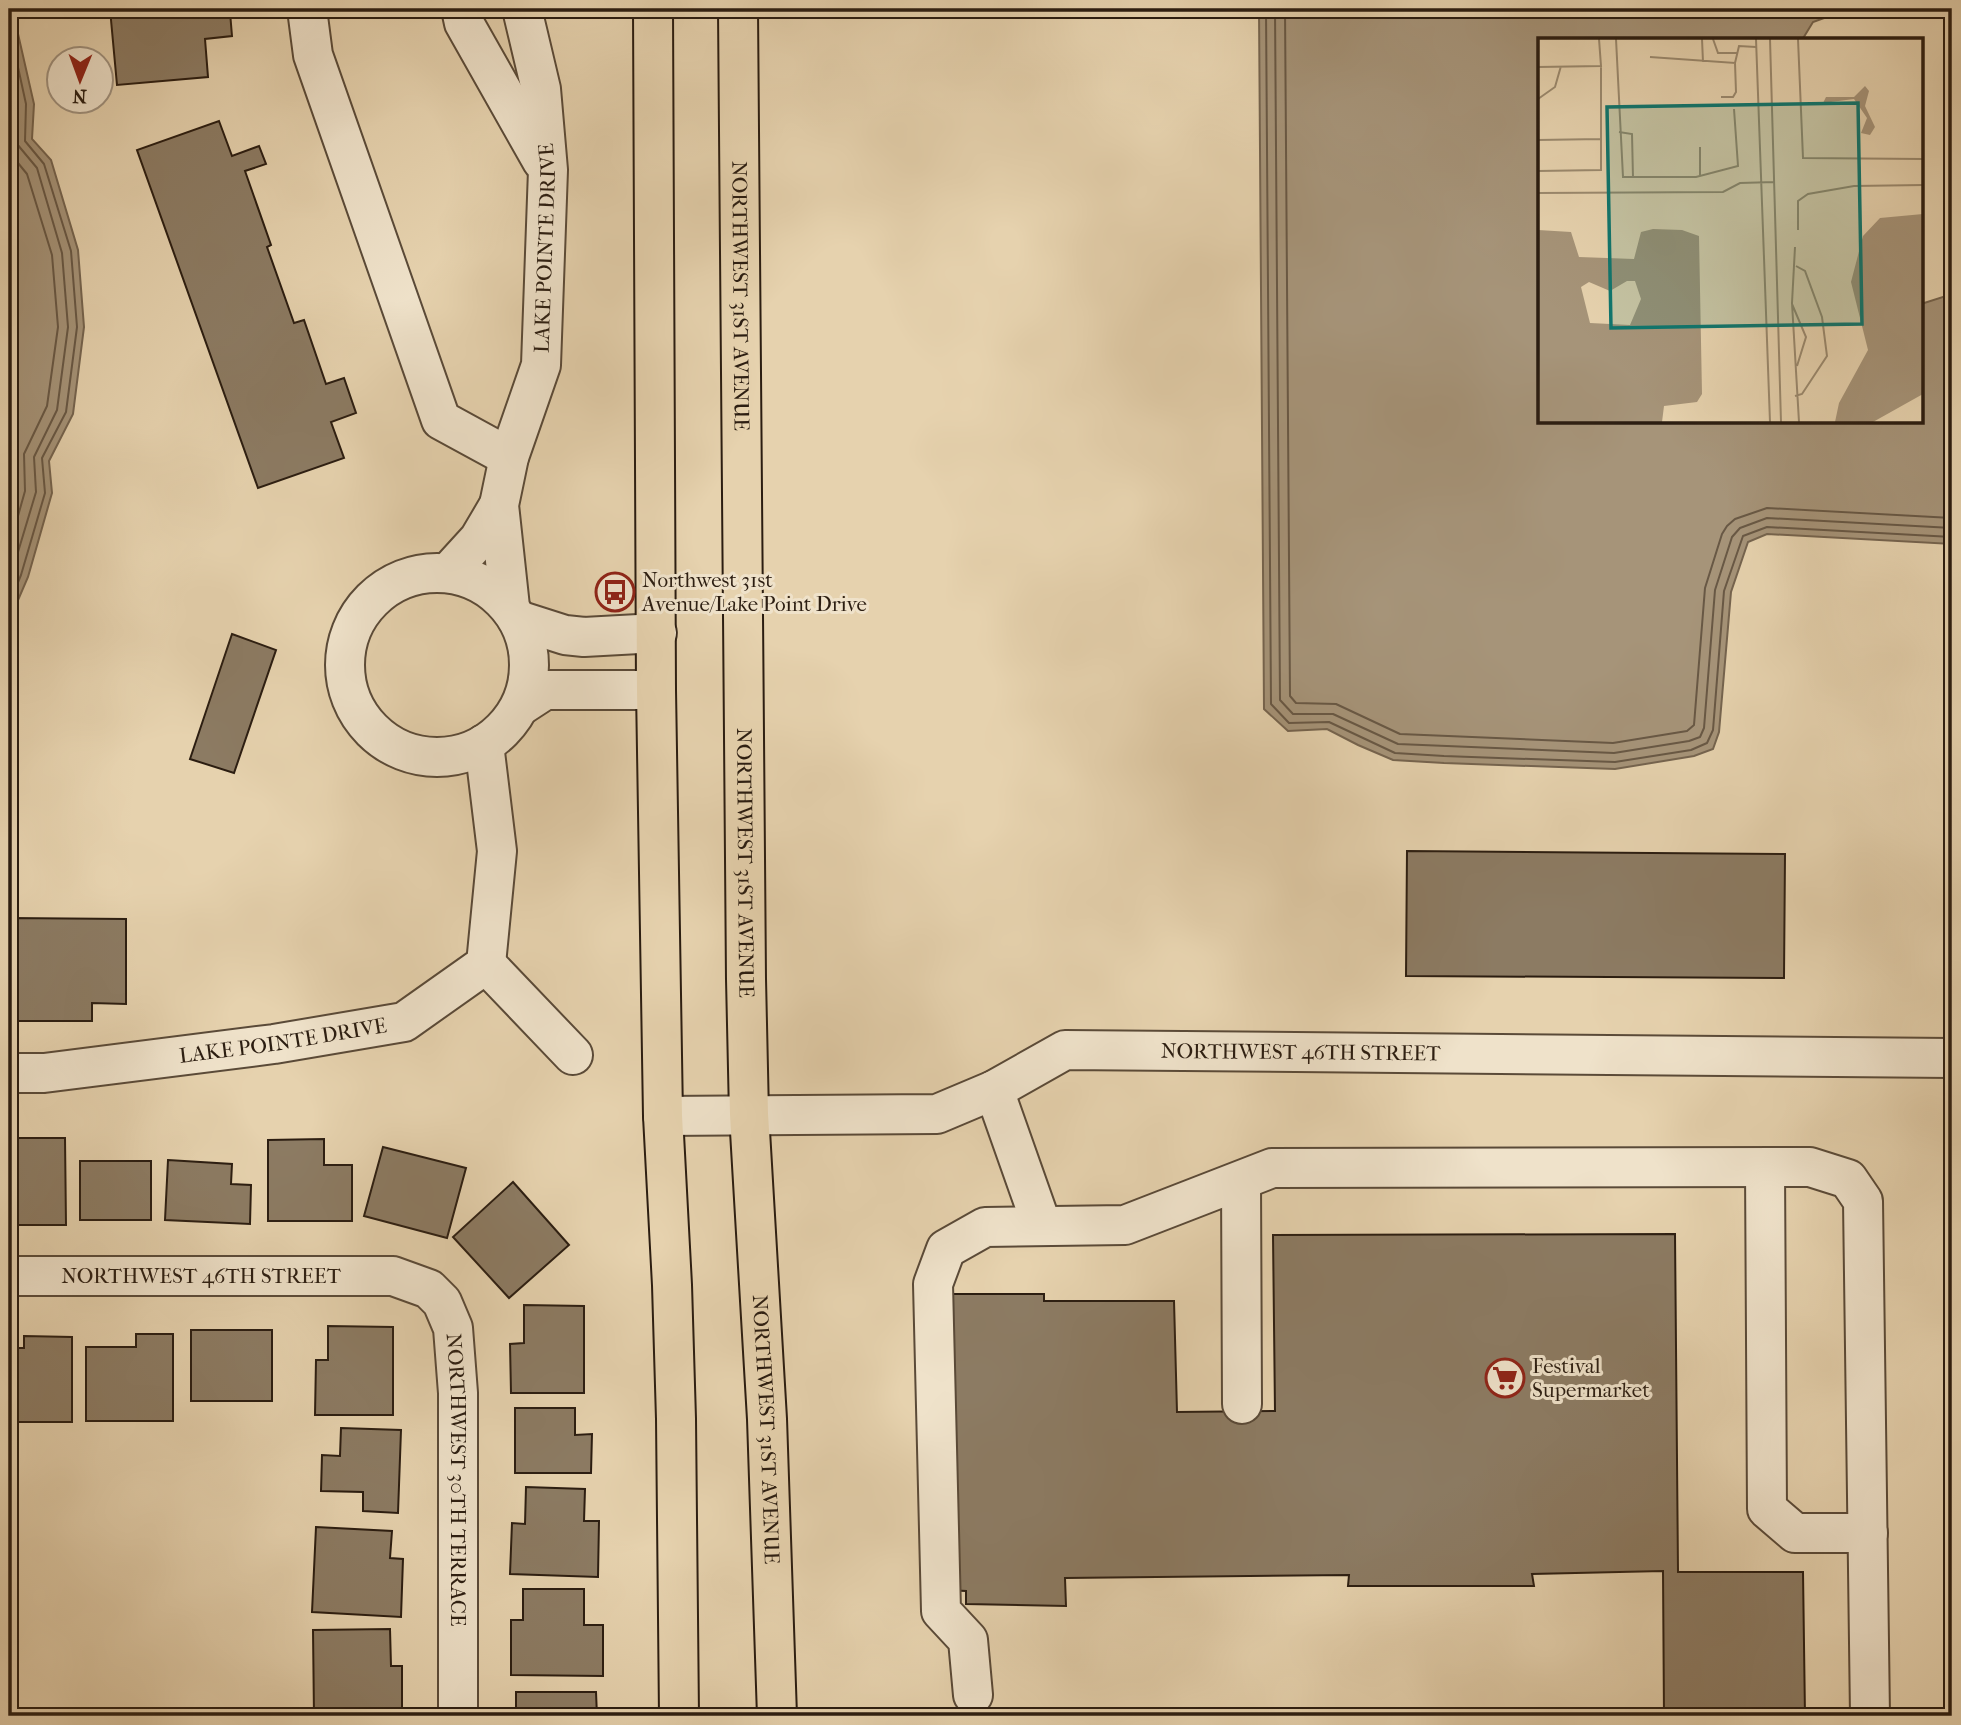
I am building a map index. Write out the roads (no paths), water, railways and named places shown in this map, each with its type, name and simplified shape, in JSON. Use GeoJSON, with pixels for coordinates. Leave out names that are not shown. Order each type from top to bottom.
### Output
{"type":"FeatureCollection","features":[{"type":"Feature","properties":{"kind":"main road"},"geometry":{"type":"LineString","coordinates":[[653,9],[656,690],[663,1116],[673,1339],[679,1716]]}},
{"type":"Feature","properties":{"kind":"main road","name":"NORTHWEST 31ST AVENUE"},"geometry":{"type":"LineString","coordinates":[[738,9],[742,661],[749,1114],[767,1419],[777,1716]]}},
{"type":"Feature","properties":{"kind":"street"},"geometry":{"type":"LineString","coordinates":[[307,9],[313,55],[441,420],[509,457]]}},
{"type":"Feature","properties":{"kind":"street","name":"LAKE POINTE DRIVE"},"geometry":{"type":"LineString","coordinates":[[448,573],[480,539],[499,505],[509,457],[541,365],[548,170],[464,23],[461,9]]}},
{"type":"Feature","properties":{"kind":"street"},"geometry":{"type":"LineString","coordinates":[[522,9],[541,89],[548,170]]}},
{"type":"Feature","properties":{"kind":"street","name":"LAKE POINTE DRIVE"},"geometry":{"type":"LineString","coordinates":[[499,505],[514,613]]}},
{"type":"Feature","properties":{"kind":"street"},"geometry":{"type":"LineString","coordinates":[[522,705],[531,668],[529,647],[514,613],[497,594],[480,583],[448,573],[430,572],[404,578],[382,590],[359,615],[351,630],[344,662],[346,685],[359,715],[375,735],[410,754],[440,758],[473,751],[504,730],[522,705],[545,690],[656,690]]}},
{"type":"Feature","properties":{"kind":"street"},"geometry":{"type":"LineString","coordinates":[[514,613],[565,635],[584,637],[657,633]]}},
{"type":"Feature","properties":{"kind":"street"},"geometry":{"type":"LineString","coordinates":[[484,744],[497,851],[486,964],[573,1055]]}},
{"type":"Feature","properties":{"kind":"street","name":"LAKE POINTE DRIVE"},"geometry":{"type":"LineString","coordinates":[[9,1073],[44,1073],[274,1044],[404,1022],[486,964]]}},
{"type":"Feature","properties":{"kind":"street","name":"NORTHWEST 46TH STREET"},"geometry":{"type":"LineString","coordinates":[[663,1116],[937,1114],[994,1090],[1065,1050],[1952,1058]]}},
{"type":"Feature","properties":{"kind":"street"},"geometry":{"type":"LineString","coordinates":[[994,1090],[1042,1226]]}},
{"type":"Feature","properties":{"kind":"street"},"geometry":{"type":"LineString","coordinates":[[973,1695],[968,1640],[941,1611],[933,1284],[946,1249],[985,1227],[1125,1225],[1272,1168],[1810,1167],[1848,1179],[1863,1201],[1870,1716]]}},
{"type":"Feature","properties":{"kind":"street"},"geometry":{"type":"LineString","coordinates":[[1765,1168],[1767,1508],[1795,1533],[1868,1533]]}},
{"type":"Feature","properties":{"kind":"street"},"geometry":{"type":"LineString","coordinates":[[1241,1181],[1242,1404]]}},
{"type":"Feature","properties":{"kind":"street","name":"NORTHWEST 46TH STREET"},"geometry":{"type":"LineString","coordinates":[[9,1276],[393,1276]]}},
{"type":"Feature","properties":{"kind":"street","name":"NORTHWEST 30TH TERRACE"},"geometry":{"type":"LineString","coordinates":[[393,1276],[429,1290],[442,1302],[453,1328],[458,1392],[458,1716]]}},
{"type":"Feature","properties":{"kind":"water"},"geometry":{"type":"Polygon","coordinates":[[[9,9],[16,25],[34,104],[32,139],[51,160],[78,250],[84,327],[73,414],[49,461],[52,493],[28,577],[9,621],[9,9]]]}},
{"type":"Feature","properties":{"kind":"water"},"geometry":{"type":"Polygon","coordinates":[[[1259,9],[1849,9],[1813,22],[1803,38],[1538,38],[1538,424],[1923,424],[1923,303],[1952,294],[1952,544],[1767,534],[1748,542],[1731,592],[1719,732],[1713,749],[1694,756],[1615,769],[1393,760],[1327,729],[1288,731],[1264,709],[1259,9]]]}},
{"type":"Feature","properties":{"kind":"place","name":"Northwest 31st Avenue/Lake Point Drive"},"geometry":{"type":"Point","coordinates":[615,592]}},
{"type":"Feature","properties":{"kind":"place","name":"Festival Supermarket"},"geometry":{"type":"Point","coordinates":[1505,1378]}}]}
